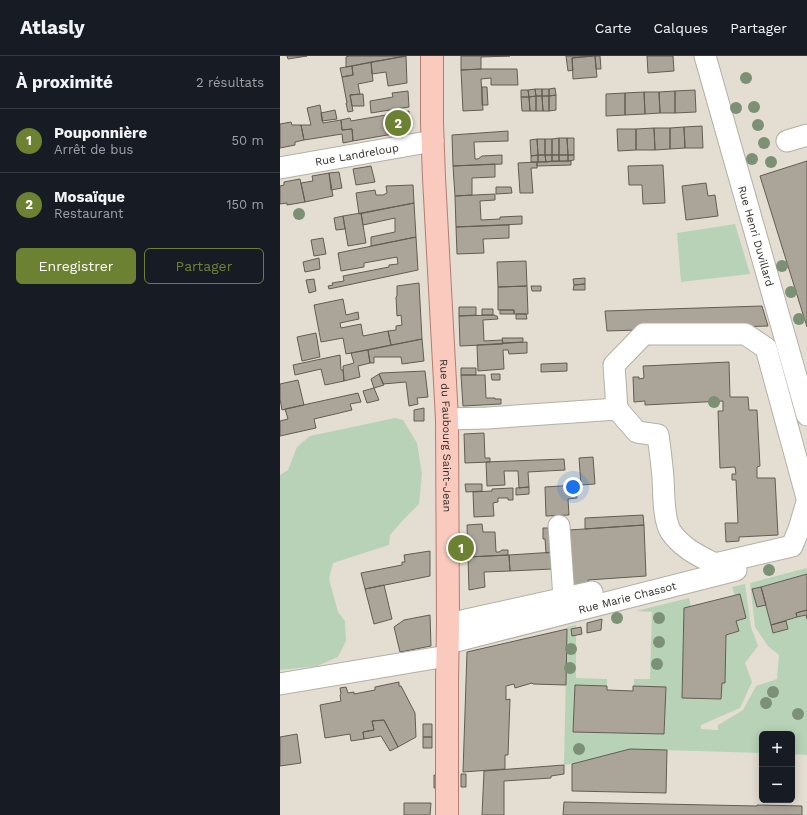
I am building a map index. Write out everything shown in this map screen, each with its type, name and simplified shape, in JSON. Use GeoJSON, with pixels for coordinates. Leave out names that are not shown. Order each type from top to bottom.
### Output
{"type":"FeatureCollection","features":[{"type":"Feature","properties":{"kind":"main road"},"geometry":{"type":"LineString","coordinates":[[424,56],[433,141]]}},
{"type":"Feature","properties":{"kind":"main road","name":"Rue du Faubourg Saint-Jean"},"geometry":{"type":"LineString","coordinates":[[432,56],[432,123],[447,419],[447,815]]}},
{"type":"Feature","properties":{"kind":"street","name":"Rue Henri Duvillard"},"geometry":{"type":"LineString","coordinates":[[705,56],[807,415]]}},
{"type":"Feature","properties":{"kind":"street"},"geometry":{"type":"LineString","coordinates":[[787,141],[807,135]]}},
{"type":"Feature","properties":{"kind":"street","name":"Rue Landreloup"},"geometry":{"type":"LineString","coordinates":[[280,168],[433,141]]}},
{"type":"Feature","properties":{"kind":"street"},"geometry":{"type":"LineString","coordinates":[[807,498],[766,348],[745,334],[644,334],[614,365],[617,409],[637,432],[658,435],[666,520],[671,532],[684,546],[715,564],[792,546],[799,530],[807,502]]}},
{"type":"Feature","properties":{"kind":"street"},"geometry":{"type":"LineString","coordinates":[[447,419],[487,418],[617,409]]}},
{"type":"Feature","properties":{"kind":"street"},"geometry":{"type":"LineString","coordinates":[[559,526],[564,598]]}},
{"type":"Feature","properties":{"kind":"street","name":"Rue Marie Chassot"},"geometry":{"type":"LineString","coordinates":[[448,641],[465,640],[600,604],[716,576],[807,550]]}},
{"type":"Feature","properties":{"kind":"street"},"geometry":{"type":"LineString","coordinates":[[280,684],[440,657],[448,641],[564,598],[644,579]]}},
{"type":"Feature","properties":{"kind":"green space"},"geometry":{"type":"Polygon","coordinates":[[[735,224],[750,274],[681,282],[677,233],[735,224]]]}},
{"type":"Feature","properties":{"kind":"green space"},"geometry":{"type":"Polygon","coordinates":[[[395,418],[403,420],[417,443],[422,474],[419,504],[390,535],[389,545],[333,563],[329,579],[338,612],[345,621],[346,641],[338,657],[317,666],[280,670],[280,475],[288,470],[297,447],[310,436],[395,418]]]}},
{"type":"Feature","properties":{"kind":"green space"},"geometry":{"type":"Polygon","coordinates":[[[807,568],[807,574],[761,587],[771,625],[806,615],[807,755],[795,754],[795,731],[759,731],[759,753],[630,749],[564,765],[567,627],[576,625],[576,678],[607,679],[607,686],[575,685],[574,732],[664,734],[666,687],[634,686],[634,679],[650,679],[652,612],[636,611],[689,598],[691,606],[684,609],[682,698],[721,699],[722,683],[725,683],[726,635],[739,631],[736,621],[746,618],[740,595],[735,596],[732,587],[745,584],[751,627],[758,646],[745,663],[752,682],[740,708],[701,725],[701,729],[718,730],[718,725],[743,710],[756,686],[777,679],[779,655],[768,646],[755,627],[750,583],[807,568]]]}},
{"type":"Feature","properties":{"kind":"building"},"geometry":{"type":"Polygon","coordinates":[[[287,56],[307,56],[288,59],[287,56]]]}},
{"type":"Feature","properties":{"kind":"building"},"geometry":{"type":"Polygon","coordinates":[[[406,56],[346,67],[346,57],[406,56]]]}},
{"type":"Feature","properties":{"kind":"building"},"geometry":{"type":"Polygon","coordinates":[[[406,56],[407,83],[388,86],[386,72],[372,74],[371,62],[406,56]]]}},
{"type":"Feature","properties":{"kind":"building"},"geometry":{"type":"Polygon","coordinates":[[[461,56],[510,56],[481,57],[481,69],[461,70],[461,56]]]}},
{"type":"Feature","properties":{"kind":"building"},"geometry":{"type":"Polygon","coordinates":[[[566,56],[592,56],[572,58],[573,70],[568,71],[566,56]]]}},
{"type":"Feature","properties":{"kind":"building"},"geometry":{"type":"Polygon","coordinates":[[[595,56],[597,77],[573,79],[572,58],[595,56]]]}},
{"type":"Feature","properties":{"kind":"building"},"geometry":{"type":"Polygon","coordinates":[[[595,56],[600,56],[601,69],[596,69],[595,56]]]}},
{"type":"Feature","properties":{"kind":"building"},"geometry":{"type":"Polygon","coordinates":[[[647,56],[673,56],[674,71],[648,73],[647,56]]]}},
{"type":"Feature","properties":{"kind":"building"},"geometry":{"type":"Polygon","coordinates":[[[371,62],[373,81],[358,84],[360,94],[350,95],[353,111],[348,112],[342,77],[353,75],[352,66],[371,62]]]}},
{"type":"Feature","properties":{"kind":"building"},"geometry":{"type":"Polygon","coordinates":[[[352,66],[353,75],[342,77],[340,68],[352,66]]]}},
{"type":"Feature","properties":{"kind":"building"},"geometry":{"type":"Polygon","coordinates":[[[517,69],[518,85],[491,85],[491,78],[481,79],[483,110],[463,111],[461,70],[517,69]]]}},
{"type":"Feature","properties":{"kind":"building"},"geometry":{"type":"Polygon","coordinates":[[[482,87],[487,87],[488,105],[482,105],[482,87]]]}},
{"type":"Feature","properties":{"kind":"building"},"geometry":{"type":"Polygon","coordinates":[[[555,88],[556,95],[549,96],[549,89],[555,88]]]}},
{"type":"Feature","properties":{"kind":"building"},"geometry":{"type":"Polygon","coordinates":[[[535,89],[536,96],[529,97],[528,90],[535,89]]]}},
{"type":"Feature","properties":{"kind":"building"},"geometry":{"type":"Polygon","coordinates":[[[535,89],[542,89],[542,96],[536,96],[535,89]]]}},
{"type":"Feature","properties":{"kind":"building"},"geometry":{"type":"Polygon","coordinates":[[[542,89],[549,89],[549,96],[542,96],[542,89]]]}},
{"type":"Feature","properties":{"kind":"building"},"geometry":{"type":"Polygon","coordinates":[[[521,90],[528,90],[529,97],[521,97],[521,90]]]}},
{"type":"Feature","properties":{"kind":"building"},"geometry":{"type":"Polygon","coordinates":[[[695,90],[696,112],[675,113],[675,91],[695,90]]]}},
{"type":"Feature","properties":{"kind":"building"},"geometry":{"type":"Polygon","coordinates":[[[408,91],[409,107],[371,113],[370,101],[393,97],[392,93],[408,91]]]}},
{"type":"Feature","properties":{"kind":"building"},"geometry":{"type":"Polygon","coordinates":[[[675,91],[675,113],[660,113],[659,92],[675,91]]]}},
{"type":"Feature","properties":{"kind":"building"},"geometry":{"type":"Polygon","coordinates":[[[644,92],[659,92],[660,113],[645,114],[644,92]]]}},
{"type":"Feature","properties":{"kind":"building"},"geometry":{"type":"Polygon","coordinates":[[[644,92],[645,114],[625,115],[625,93],[644,92]]]}},
{"type":"Feature","properties":{"kind":"building"},"geometry":{"type":"Polygon","coordinates":[[[625,93],[625,115],[606,116],[606,94],[625,93]]]}},
{"type":"Feature","properties":{"kind":"building"},"geometry":{"type":"Polygon","coordinates":[[[363,94],[364,106],[352,106],[350,95],[363,94]]]}},
{"type":"Feature","properties":{"kind":"building"},"geometry":{"type":"Polygon","coordinates":[[[556,95],[556,110],[549,111],[549,96],[556,95]]]}},
{"type":"Feature","properties":{"kind":"building"},"geometry":{"type":"Polygon","coordinates":[[[536,96],[536,111],[530,111],[529,97],[536,96]]]}},
{"type":"Feature","properties":{"kind":"building"},"geometry":{"type":"Polygon","coordinates":[[[536,96],[542,96],[543,111],[536,111],[536,96]]]}},
{"type":"Feature","properties":{"kind":"building"},"geometry":{"type":"Polygon","coordinates":[[[542,96],[549,96],[549,111],[543,111],[542,96]]]}},
{"type":"Feature","properties":{"kind":"building"},"geometry":{"type":"Polygon","coordinates":[[[521,97],[529,97],[530,111],[522,111],[521,97]]]}},
{"type":"Feature","properties":{"kind":"building"},"geometry":{"type":"Polygon","coordinates":[[[320,105],[323,123],[341,120],[342,130],[352,129],[353,141],[343,143],[342,134],[304,140],[301,125],[311,125],[307,108],[320,105]]]}},
{"type":"Feature","properties":{"kind":"building"},"geometry":{"type":"Polygon","coordinates":[[[335,110],[337,119],[322,121],[321,113],[335,110]]]}},
{"type":"Feature","properties":{"kind":"building"},"geometry":{"type":"Polygon","coordinates":[[[409,111],[410,131],[353,141],[352,129],[342,130],[341,120],[350,118],[351,121],[409,111]]]}},
{"type":"Feature","properties":{"kind":"building"},"geometry":{"type":"Polygon","coordinates":[[[291,122],[292,125],[301,125],[304,140],[295,142],[295,145],[280,148],[280,124],[291,122]]]}},
{"type":"Feature","properties":{"kind":"building"},"geometry":{"type":"Polygon","coordinates":[[[702,126],[703,148],[685,148],[684,127],[702,126]]]}},
{"type":"Feature","properties":{"kind":"building"},"geometry":{"type":"Polygon","coordinates":[[[684,127],[685,148],[670,149],[670,128],[684,127]]]}},
{"type":"Feature","properties":{"kind":"building"},"geometry":{"type":"Polygon","coordinates":[[[654,128],[670,128],[670,149],[655,150],[654,128]]]}},
{"type":"Feature","properties":{"kind":"building"},"geometry":{"type":"Polygon","coordinates":[[[654,128],[655,150],[636,150],[636,129],[654,128]]]}},
{"type":"Feature","properties":{"kind":"building"},"geometry":{"type":"Polygon","coordinates":[[[617,129],[636,129],[636,150],[618,151],[617,129]]]}},
{"type":"Feature","properties":{"kind":"building"},"geometry":{"type":"Polygon","coordinates":[[[508,131],[508,141],[474,142],[475,159],[482,156],[502,155],[502,164],[453,166],[452,135],[508,131]]]}},
{"type":"Feature","properties":{"kind":"building"},"geometry":{"type":"Polygon","coordinates":[[[559,138],[567,138],[568,155],[559,155],[559,138]]]}},
{"type":"Feature","properties":{"kind":"building"},"geometry":{"type":"Polygon","coordinates":[[[559,138],[559,155],[552,155],[552,139],[559,138]]]}},
{"type":"Feature","properties":{"kind":"building"},"geometry":{"type":"Polygon","coordinates":[[[567,138],[574,138],[574,155],[568,155],[567,138]]]}},
{"type":"Feature","properties":{"kind":"building"},"geometry":{"type":"Polygon","coordinates":[[[537,139],[538,155],[531,156],[530,140],[537,139]]]}},
{"type":"Feature","properties":{"kind":"building"},"geometry":{"type":"Polygon","coordinates":[[[537,139],[545,139],[545,155],[538,155],[537,139]]]}},
{"type":"Feature","properties":{"kind":"building"},"geometry":{"type":"Polygon","coordinates":[[[545,139],[552,139],[552,155],[545,155],[545,139]]]}},
{"type":"Feature","properties":{"kind":"building"},"geometry":{"type":"Polygon","coordinates":[[[538,155],[545,155],[546,162],[538,162],[538,155]]]}},
{"type":"Feature","properties":{"kind":"building"},"geometry":{"type":"Polygon","coordinates":[[[538,155],[538,162],[531,162],[531,156],[538,155]]]}},
{"type":"Feature","properties":{"kind":"building"},"geometry":{"type":"Polygon","coordinates":[[[545,155],[552,155],[552,161],[546,162],[545,155]]]}},
{"type":"Feature","properties":{"kind":"building"},"geometry":{"type":"Polygon","coordinates":[[[552,155],[559,155],[559,161],[552,161],[552,155]]]}},
{"type":"Feature","properties":{"kind":"building"},"geometry":{"type":"Polygon","coordinates":[[[559,155],[568,155],[568,161],[559,161],[559,155]]]}},
{"type":"Feature","properties":{"kind":"building"},"geometry":{"type":"Polygon","coordinates":[[[568,155],[574,155],[574,160],[568,161],[568,155]]]}},
{"type":"Feature","properties":{"kind":"building"},"geometry":{"type":"Polygon","coordinates":[[[571,161],[571,165],[537,166],[537,162],[571,161]]]}},
{"type":"Feature","properties":{"kind":"building"},"geometry":{"type":"Polygon","coordinates":[[[807,161],[807,327],[760,176],[807,161]]]}},
{"type":"Feature","properties":{"kind":"building"},"geometry":{"type":"Polygon","coordinates":[[[537,162],[537,168],[531,168],[533,193],[520,193],[518,163],[537,162]]]}},
{"type":"Feature","properties":{"kind":"building"},"geometry":{"type":"Polygon","coordinates":[[[495,164],[495,177],[472,178],[472,195],[455,196],[453,166],[495,164]]]}},
{"type":"Feature","properties":{"kind":"building"},"geometry":{"type":"Polygon","coordinates":[[[663,165],[665,203],[643,204],[642,185],[629,185],[628,166],[663,165]]]}},
{"type":"Feature","properties":{"kind":"building"},"geometry":{"type":"Polygon","coordinates":[[[371,166],[375,182],[356,185],[353,169],[371,166]]]}},
{"type":"Feature","properties":{"kind":"building"},"geometry":{"type":"Polygon","coordinates":[[[339,172],[342,188],[331,190],[329,173],[339,172]]]}},
{"type":"Feature","properties":{"kind":"building"},"geometry":{"type":"Polygon","coordinates":[[[329,173],[333,196],[305,202],[301,183],[313,181],[312,176],[329,173]]]}},
{"type":"Feature","properties":{"kind":"building"},"geometry":{"type":"Polygon","coordinates":[[[300,179],[305,202],[287,205],[287,203],[280,204],[280,186],[284,185],[284,182],[300,179]]]}},
{"type":"Feature","properties":{"kind":"building"},"geometry":{"type":"Polygon","coordinates":[[[706,183],[708,196],[715,195],[718,216],[686,220],[682,186],[706,183]]]}},
{"type":"Feature","properties":{"kind":"building"},"geometry":{"type":"Polygon","coordinates":[[[413,185],[414,203],[359,214],[356,193],[375,190],[376,195],[383,195],[387,193],[386,186],[413,185]]]}},
{"type":"Feature","properties":{"kind":"building"},"geometry":{"type":"Polygon","coordinates":[[[496,187],[511,187],[512,193],[496,194],[496,187]]]}},
{"type":"Feature","properties":{"kind":"building"},"geometry":{"type":"Polygon","coordinates":[[[495,194],[495,200],[480,201],[481,220],[522,216],[522,224],[456,227],[455,196],[495,194]]]}},
{"type":"Feature","properties":{"kind":"building"},"geometry":{"type":"Polygon","coordinates":[[[414,203],[416,237],[371,246],[371,237],[395,232],[395,218],[363,225],[361,213],[414,203]]]}},
{"type":"Feature","properties":{"kind":"building"},"geometry":{"type":"Polygon","coordinates":[[[361,213],[366,243],[348,246],[343,216],[361,213]]]}},
{"type":"Feature","properties":{"kind":"building"},"geometry":{"type":"Polygon","coordinates":[[[343,216],[345,229],[336,230],[334,218],[343,216]]]}},
{"type":"Feature","properties":{"kind":"building"},"geometry":{"type":"Polygon","coordinates":[[[509,225],[509,238],[483,239],[484,253],[457,254],[456,227],[509,225]]]}},
{"type":"Feature","properties":{"kind":"building"},"geometry":{"type":"Polygon","coordinates":[[[416,237],[418,270],[329,289],[328,286],[333,285],[332,283],[344,281],[343,276],[398,264],[397,257],[364,263],[364,267],[341,271],[338,253],[416,237]]]}},
{"type":"Feature","properties":{"kind":"building"},"geometry":{"type":"Polygon","coordinates":[[[323,238],[326,254],[314,256],[311,240],[323,238]]]}},
{"type":"Feature","properties":{"kind":"building"},"geometry":{"type":"Polygon","coordinates":[[[319,258],[320,269],[305,272],[303,262],[319,258]]]}},
{"type":"Feature","properties":{"kind":"building"},"geometry":{"type":"Polygon","coordinates":[[[526,261],[527,286],[498,287],[497,262],[526,261]]]}},
{"type":"Feature","properties":{"kind":"building"},"geometry":{"type":"Polygon","coordinates":[[[585,278],[585,284],[574,285],[573,279],[585,278]]]}},
{"type":"Feature","properties":{"kind":"building"},"geometry":{"type":"Polygon","coordinates":[[[314,279],[316,291],[309,293],[306,280],[314,279]]]}},
{"type":"Feature","properties":{"kind":"building"},"geometry":{"type":"Polygon","coordinates":[[[419,283],[422,339],[391,345],[388,331],[396,330],[396,326],[402,325],[401,315],[397,316],[397,286],[419,283]]]}},
{"type":"Feature","properties":{"kind":"building"},"geometry":{"type":"Polygon","coordinates":[[[585,284],[585,290],[573,290],[574,285],[585,284]]]}},
{"type":"Feature","properties":{"kind":"building"},"geometry":{"type":"Polygon","coordinates":[[[527,286],[528,314],[514,314],[514,310],[498,310],[498,287],[527,286]]]}},
{"type":"Feature","properties":{"kind":"building"},"geometry":{"type":"Polygon","coordinates":[[[531,286],[541,286],[541,291],[532,291],[531,286]]]}},
{"type":"Feature","properties":{"kind":"building"},"geometry":{"type":"Polygon","coordinates":[[[343,299],[346,315],[358,312],[359,319],[340,323],[341,328],[361,324],[363,336],[388,331],[391,345],[346,354],[343,338],[321,342],[314,305],[343,299]]]}},
{"type":"Feature","properties":{"kind":"building"},"geometry":{"type":"Polygon","coordinates":[[[762,306],[768,326],[607,331],[605,311],[762,306]]]}},
{"type":"Feature","properties":{"kind":"building"},"geometry":{"type":"Polygon","coordinates":[[[459,307],[476,307],[476,315],[459,316],[459,307]]]}},
{"type":"Feature","properties":{"kind":"building"},"geometry":{"type":"Polygon","coordinates":[[[482,309],[493,309],[493,315],[482,315],[482,309]]]}},
{"type":"Feature","properties":{"kind":"building"},"geometry":{"type":"Polygon","coordinates":[[[500,310],[514,310],[514,314],[500,314],[500,310]]]}},
{"type":"Feature","properties":{"kind":"building"},"geometry":{"type":"Polygon","coordinates":[[[516,314],[526,314],[527,319],[516,319],[516,314]]]}},
{"type":"Feature","properties":{"kind":"building"},"geometry":{"type":"Polygon","coordinates":[[[495,315],[498,319],[483,320],[484,341],[502,340],[503,344],[460,346],[459,316],[495,315]]]}},
{"type":"Feature","properties":{"kind":"building"},"geometry":{"type":"Polygon","coordinates":[[[316,333],[320,357],[302,361],[297,337],[316,333]]]}},
{"type":"Feature","properties":{"kind":"building"},"geometry":{"type":"Polygon","coordinates":[[[502,338],[523,338],[523,342],[503,343],[502,338]]]}},
{"type":"Feature","properties":{"kind":"building"},"geometry":{"type":"Polygon","coordinates":[[[422,339],[424,361],[402,364],[401,357],[374,357],[374,363],[370,363],[368,350],[422,339]]]}},
{"type":"Feature","properties":{"kind":"building"},"geometry":{"type":"Polygon","coordinates":[[[527,342],[527,353],[509,354],[508,350],[503,350],[504,369],[478,371],[477,345],[527,342]]]}},
{"type":"Feature","properties":{"kind":"building"},"geometry":{"type":"Polygon","coordinates":[[[368,350],[370,363],[358,366],[360,377],[344,381],[343,366],[354,363],[351,353],[368,350]]]}},
{"type":"Feature","properties":{"kind":"building"},"geometry":{"type":"Polygon","coordinates":[[[340,355],[341,370],[343,370],[344,381],[325,385],[321,369],[295,375],[293,365],[340,355]]]}},
{"type":"Feature","properties":{"kind":"building"},"geometry":{"type":"Polygon","coordinates":[[[729,362],[730,397],[748,397],[749,410],[757,410],[760,466],[757,467],[757,478],[775,478],[778,535],[739,537],[739,541],[726,542],[725,523],[738,523],[736,480],[732,480],[732,474],[736,474],[735,467],[720,468],[718,411],[723,411],[723,401],[645,405],[645,401],[634,402],[633,377],[639,377],[639,379],[644,378],[643,366],[729,362]]]}},
{"type":"Feature","properties":{"kind":"building"},"geometry":{"type":"Polygon","coordinates":[[[567,363],[567,371],[541,372],[541,364],[567,363]]]}},
{"type":"Feature","properties":{"kind":"building"},"geometry":{"type":"Polygon","coordinates":[[[461,368],[476,368],[476,375],[461,375],[461,368]]]}},
{"type":"Feature","properties":{"kind":"building"},"geometry":{"type":"Polygon","coordinates":[[[425,371],[428,397],[417,398],[418,404],[409,406],[406,382],[383,384],[379,374],[381,373],[425,371]]]}},
{"type":"Feature","properties":{"kind":"building"},"geometry":{"type":"Polygon","coordinates":[[[379,374],[384,385],[374,388],[371,379],[379,374]]]}},
{"type":"Feature","properties":{"kind":"building"},"geometry":{"type":"Polygon","coordinates":[[[491,374],[500,374],[500,380],[492,380],[491,374]]]}},
{"type":"Feature","properties":{"kind":"building"},"geometry":{"type":"Polygon","coordinates":[[[461,375],[485,375],[486,398],[501,399],[501,404],[463,406],[461,375]]]}},
{"type":"Feature","properties":{"kind":"building"},"geometry":{"type":"Polygon","coordinates":[[[298,380],[304,405],[282,410],[280,384],[298,380]]]}},
{"type":"Feature","properties":{"kind":"building"},"geometry":{"type":"Polygon","coordinates":[[[374,388],[379,400],[367,403],[363,391],[374,388]]]}},
{"type":"Feature","properties":{"kind":"building"},"geometry":{"type":"Polygon","coordinates":[[[358,393],[361,402],[350,404],[352,410],[314,419],[316,428],[280,436],[280,421],[288,419],[285,409],[358,393]]]}},
{"type":"Feature","properties":{"kind":"building"},"geometry":{"type":"Polygon","coordinates":[[[424,408],[424,421],[414,421],[414,410],[424,408]]]}},
{"type":"Feature","properties":{"kind":"building"},"geometry":{"type":"Polygon","coordinates":[[[484,433],[485,458],[490,458],[490,462],[465,463],[464,434],[484,433]]]}},
{"type":"Feature","properties":{"kind":"building"},"geometry":{"type":"Polygon","coordinates":[[[593,457],[595,484],[581,485],[579,458],[593,457]]]}},
{"type":"Feature","properties":{"kind":"building"},"geometry":{"type":"Polygon","coordinates":[[[564,459],[565,470],[528,472],[529,487],[519,488],[518,471],[504,471],[505,485],[487,486],[486,462],[564,459]]]}},
{"type":"Feature","properties":{"kind":"building"},"geometry":{"type":"Polygon","coordinates":[[[465,484],[482,484],[482,491],[466,492],[465,484]]]}},
{"type":"Feature","properties":{"kind":"building"},"geometry":{"type":"Polygon","coordinates":[[[576,485],[577,498],[568,499],[569,515],[546,516],[545,487],[576,485]]]}},
{"type":"Feature","properties":{"kind":"building"},"geometry":{"type":"Polygon","coordinates":[[[529,487],[529,494],[516,495],[516,488],[529,487]]]}},
{"type":"Feature","properties":{"kind":"building"},"geometry":{"type":"Polygon","coordinates":[[[513,488],[513,500],[508,500],[508,498],[498,498],[498,502],[493,503],[494,516],[474,517],[473,492],[513,488]]]}},
{"type":"Feature","properties":{"kind":"building"},"geometry":{"type":"Polygon","coordinates":[[[643,515],[644,525],[585,529],[585,518],[643,515]]]}},
{"type":"Feature","properties":{"kind":"building"},"geometry":{"type":"Polygon","coordinates":[[[482,524],[483,532],[495,532],[496,552],[508,550],[508,555],[468,557],[467,525],[482,524]]]}},
{"type":"Feature","properties":{"kind":"building"},"geometry":{"type":"Polygon","coordinates":[[[644,525],[646,576],[588,580],[589,589],[573,590],[569,530],[644,525]]]}},
{"type":"Feature","properties":{"kind":"building"},"geometry":{"type":"Polygon","coordinates":[[[543,528],[550,528],[555,552],[546,553],[545,539],[543,539],[543,528]]]}},
{"type":"Feature","properties":{"kind":"building"},"geometry":{"type":"Polygon","coordinates":[[[430,551],[430,576],[365,589],[361,573],[402,565],[402,562],[405,562],[404,555],[430,551]]]}},
{"type":"Feature","properties":{"kind":"building"},"geometry":{"type":"Polygon","coordinates":[[[555,552],[552,569],[510,571],[509,555],[555,552]]]}},
{"type":"Feature","properties":{"kind":"building"},"geometry":{"type":"Polygon","coordinates":[[[509,555],[510,571],[484,572],[485,587],[469,590],[468,557],[509,555]]]}},
{"type":"Feature","properties":{"kind":"building"},"geometry":{"type":"Polygon","coordinates":[[[807,574],[807,610],[796,613],[797,617],[771,625],[761,587],[807,574]]]}},
{"type":"Feature","properties":{"kind":"building"},"geometry":{"type":"Polygon","coordinates":[[[384,585],[392,619],[374,624],[365,589],[384,585]]]}},
{"type":"Feature","properties":{"kind":"building"},"geometry":{"type":"Polygon","coordinates":[[[761,587],[766,605],[757,607],[752,589],[761,587]]]}},
{"type":"Feature","properties":{"kind":"building"},"geometry":{"type":"Polygon","coordinates":[[[740,594],[746,618],[736,621],[739,631],[726,635],[725,683],[722,683],[721,699],[682,698],[684,608],[740,594]]]}},
{"type":"Feature","properties":{"kind":"building"},"geometry":{"type":"Polygon","coordinates":[[[807,610],[807,619],[806,615],[797,617],[796,613],[807,610]]]}},
{"type":"Feature","properties":{"kind":"building"},"geometry":{"type":"Polygon","coordinates":[[[430,615],[431,646],[400,652],[394,627],[404,620],[430,615]]]}},
{"type":"Feature","properties":{"kind":"building"},"geometry":{"type":"Polygon","coordinates":[[[602,619],[601,630],[587,633],[587,623],[602,619]]]}},
{"type":"Feature","properties":{"kind":"building"},"geometry":{"type":"Polygon","coordinates":[[[786,621],[788,629],[773,633],[771,625],[786,621]]]}},
{"type":"Feature","properties":{"kind":"building"},"geometry":{"type":"Polygon","coordinates":[[[581,627],[582,634],[572,636],[571,629],[581,627]]]}},
{"type":"Feature","properties":{"kind":"building"},"geometry":{"type":"Polygon","coordinates":[[[567,629],[566,685],[532,683],[515,688],[514,684],[506,686],[506,700],[510,699],[508,755],[505,755],[505,769],[463,772],[467,652],[567,629]]]}},
{"type":"Feature","properties":{"kind":"building"},"geometry":{"type":"Polygon","coordinates":[[[399,682],[399,686],[401,686],[415,713],[416,737],[398,747],[384,720],[372,721],[374,730],[363,732],[364,739],[351,741],[350,734],[325,738],[320,705],[341,701],[340,688],[346,687],[348,693],[354,692],[354,694],[375,690],[375,687],[399,682]]]}},
{"type":"Feature","properties":{"kind":"building"},"geometry":{"type":"Polygon","coordinates":[[[575,685],[607,686],[607,690],[633,691],[633,686],[666,687],[664,734],[573,732],[575,685]]]}},
{"type":"Feature","properties":{"kind":"building"},"geometry":{"type":"Polygon","coordinates":[[[384,720],[398,747],[390,751],[381,736],[364,739],[363,732],[374,730],[372,721],[384,720]]]}},
{"type":"Feature","properties":{"kind":"building"},"geometry":{"type":"Polygon","coordinates":[[[423,724],[432,724],[432,737],[423,737],[423,724]]]}},
{"type":"Feature","properties":{"kind":"building"},"geometry":{"type":"Polygon","coordinates":[[[297,734],[301,763],[280,766],[280,737],[297,734]]]}},
{"type":"Feature","properties":{"kind":"building"},"geometry":{"type":"Polygon","coordinates":[[[423,737],[432,737],[432,748],[423,748],[423,737]]]}},
{"type":"Feature","properties":{"kind":"building"},"geometry":{"type":"Polygon","coordinates":[[[630,749],[667,750],[666,793],[572,791],[572,764],[630,749]]]}},
{"type":"Feature","properties":{"kind":"building"},"geometry":{"type":"Polygon","coordinates":[[[564,765],[564,774],[551,776],[551,778],[504,781],[504,815],[482,815],[484,771],[564,765]]]}},
{"type":"Feature","properties":{"kind":"building"},"geometry":{"type":"Polygon","coordinates":[[[461,774],[466,774],[466,787],[461,787],[461,774]]]}},
{"type":"Feature","properties":{"kind":"building"},"geometry":{"type":"Polygon","coordinates":[[[434,775],[439,776],[439,788],[434,788],[434,775]]]}},
{"type":"Feature","properties":{"kind":"building"},"geometry":{"type":"Polygon","coordinates":[[[564,802],[802,806],[802,815],[563,815],[564,802]]]}},
{"type":"Feature","properties":{"kind":"building"},"geometry":{"type":"Polygon","coordinates":[[[404,803],[431,803],[430,815],[404,815],[404,803]]]}},
{"type":"Feature","properties":{"kind":"place","name":"Mosaïque"},"geometry":{"type":"Point","coordinates":[398,123]}},
{"type":"Feature","properties":{"kind":"place","name":"Pouponnière"},"geometry":{"type":"Point","coordinates":[461,548]}}]}
